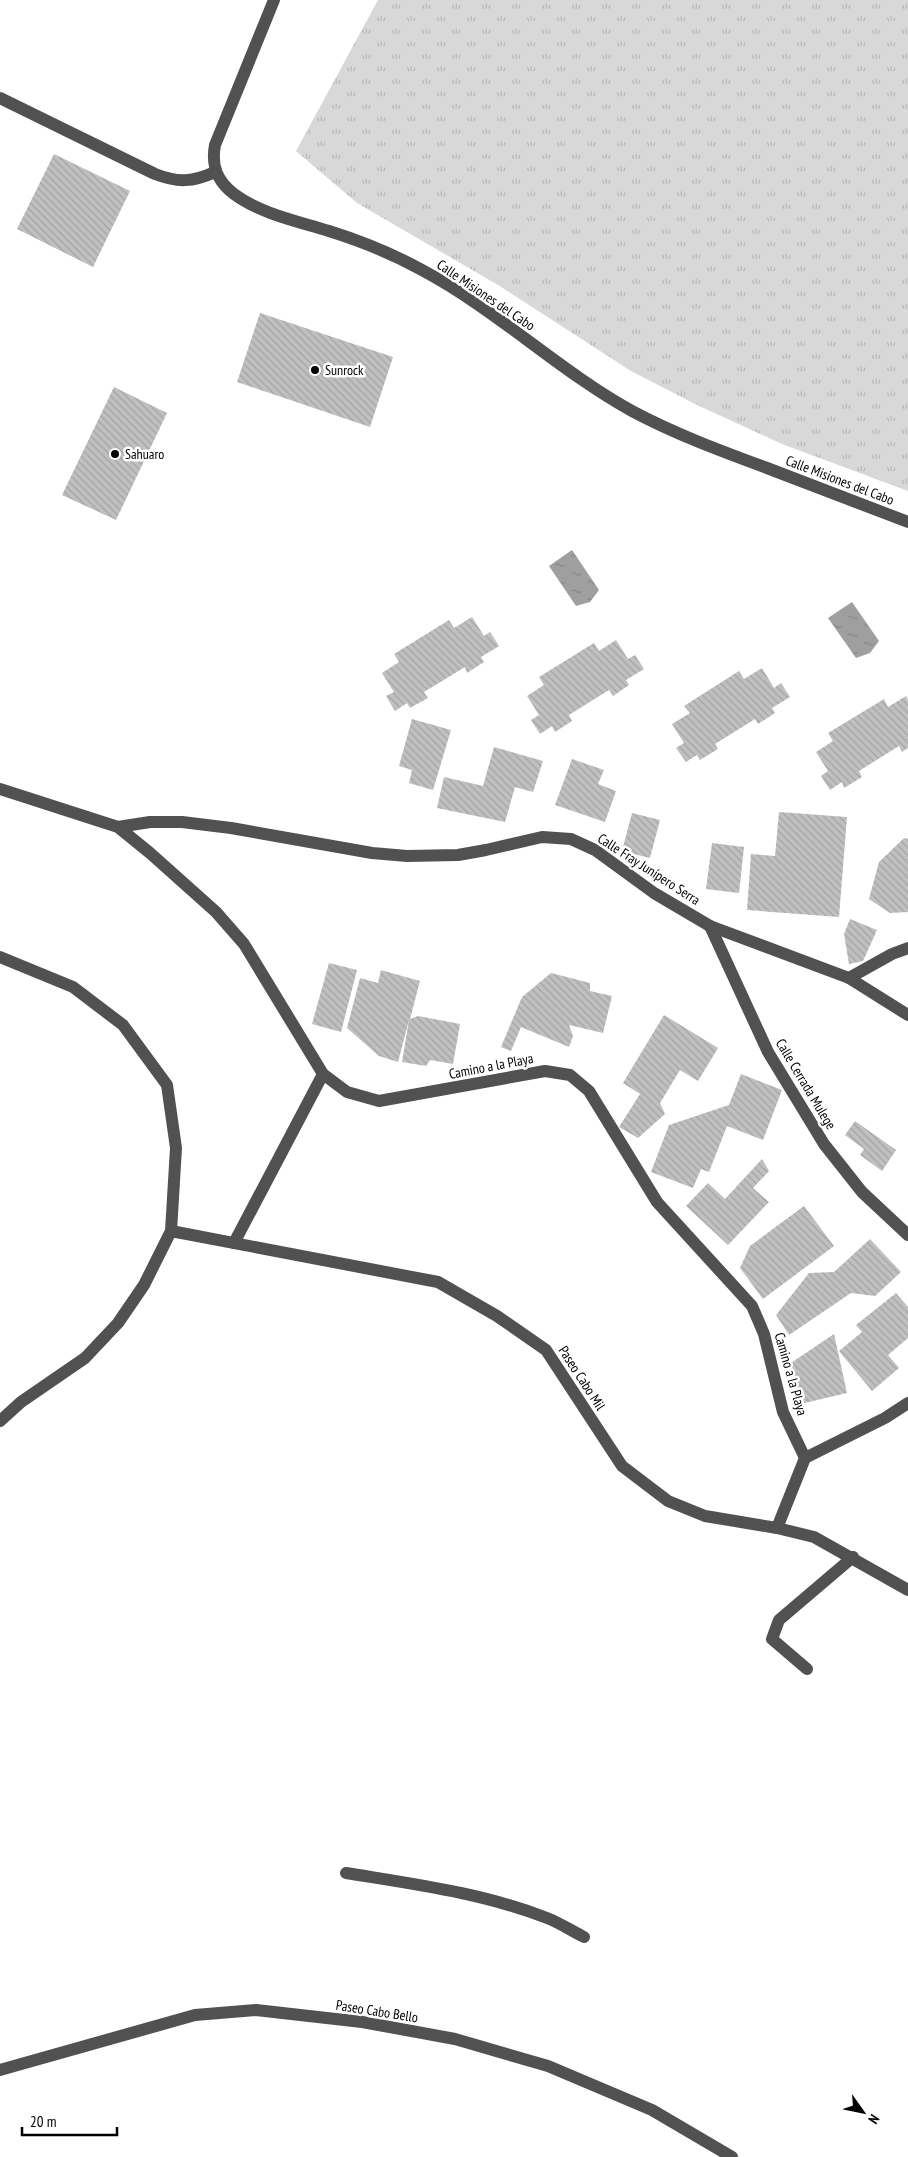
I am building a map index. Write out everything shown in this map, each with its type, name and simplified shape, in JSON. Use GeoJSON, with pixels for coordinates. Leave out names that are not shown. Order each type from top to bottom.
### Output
{"type":"FeatureCollection","features":[{"type":"Feature","properties":{"kind":"street"},"geometry":{"type":"LineString","coordinates":[[0,98],[155,174],[172,180],[202,178],[215,172],[213,157],[215,145],[274,0]]}},
{"type":"Feature","properties":{"kind":"street","name":"Calle Misiones del Cabo"},"geometry":{"type":"LineString","coordinates":[[215,172],[221,182],[250,203],[264,210],[350,237],[422,270],[458,291],[580,379],[632,411],[724,452],[908,522]]}},
{"type":"Feature","properties":{"kind":"street"},"geometry":{"type":"LineString","coordinates":[[0,789],[118,827]]}},
{"type":"Feature","properties":{"kind":"street","name":"Calle Fray Junípero Serra"},"geometry":{"type":"LineString","coordinates":[[118,827],[150,822],[182,822],[231,828],[372,853],[407,856],[458,855],[542,837],[571,839],[595,850],[654,894],[710,926],[849,978],[908,1015]]}},
{"type":"Feature","properties":{"kind":"street","name":"Camino a la Playa"},"geometry":{"type":"LineString","coordinates":[[118,827],[203,900],[244,944],[323,1074],[346,1092],[379,1101],[545,1071],[570,1075],[588,1091],[657,1202],[752,1306],[764,1334],[783,1412],[805,1458]]}},
{"type":"Feature","properties":{"kind":"street","name":"Calle Cerrada Mulege"},"geometry":{"type":"LineString","coordinates":[[710,926],[768,1052],[824,1144],[862,1192],[908,1235]]}},
{"type":"Feature","properties":{"kind":"street"},"geometry":{"type":"LineString","coordinates":[[849,978],[892,954],[908,948]]}},
{"type":"Feature","properties":{"kind":"street"},"geometry":{"type":"LineString","coordinates":[[0,957],[73,987],[123,1025],[167,1085],[176,1148],[171,1231],[144,1285],[118,1323],[85,1358],[21,1402],[0,1421]]}},
{"type":"Feature","properties":{"kind":"street"},"geometry":{"type":"LineString","coordinates":[[234,1243],[323,1074]]}},
{"type":"Feature","properties":{"kind":"street","name":"Paseo Cabo Mil"},"geometry":{"type":"LineString","coordinates":[[171,1231],[438,1282],[497,1316],[546,1350],[622,1466],[668,1501],[705,1516],[777,1528],[814,1537],[853,1557],[908,1590]]}},
{"type":"Feature","properties":{"kind":"street"},"geometry":{"type":"LineString","coordinates":[[777,1528],[805,1458],[878,1422],[908,1403]]}},
{"type":"Feature","properties":{"kind":"street"},"geometry":{"type":"LineString","coordinates":[[807,1669],[772,1639],[779,1620],[853,1557]]}},
{"type":"Feature","properties":{"kind":"street"},"geometry":{"type":"LineString","coordinates":[[346,1873],[414,1884],[500,1902],[548,1918],[584,1937]]}},
{"type":"Feature","properties":{"kind":"street","name":"Paseo Cabo Bello"},"geometry":{"type":"LineString","coordinates":[[0,2070],[195,2015],[256,2010],[362,2022],[456,2039],[548,2066],[652,2110],[732,2157]]}},
{"type":"Feature","properties":{"kind":"green space"},"geometry":{"type":"Polygon","coordinates":[[[378,0],[908,0],[908,491],[782,444],[695,404],[631,371],[498,285],[357,203],[296,151],[378,0]]]}},
{"type":"Feature","properties":{"kind":"water"},"geometry":{"type":"Polygon","coordinates":[[[572,550],[599,590],[590,602],[576,606],[549,566],[572,550]]]}},
{"type":"Feature","properties":{"kind":"water"},"geometry":{"type":"Polygon","coordinates":[[[852,602],[879,641],[870,653],[856,658],[828,618],[852,602]]]}},
{"type":"Feature","properties":{"kind":"building"},"geometry":{"type":"Polygon","coordinates":[[[54,154],[130,191],[93,267],[17,229],[54,154]]]}},
{"type":"Feature","properties":{"kind":"building","name":"Sunrock"},"geometry":{"type":"Polygon","coordinates":[[[260,313],[393,357],[370,427],[237,382],[260,313]]]}},
{"type":"Feature","properties":{"kind":"building","name":"Sahuaro"},"geometry":{"type":"Polygon","coordinates":[[[114,387],[167,413],[116,520],[62,495],[114,387]]]}},
{"type":"Feature","properties":{"kind":"building"},"geometry":{"type":"Polygon","coordinates":[[[472,617],[484,636],[490,632],[499,646],[481,657],[484,662],[467,673],[465,667],[424,692],[428,698],[410,708],[407,703],[395,711],[386,696],[394,692],[382,673],[399,662],[394,654],[449,620],[454,628],[472,617]]]}},
{"type":"Feature","properties":{"kind":"building"},"geometry":{"type":"Polygon","coordinates":[[[616,640],[628,659],[635,655],[644,669],[626,680],[629,685],[613,696],[609,690],[569,715],[572,721],[555,732],[552,726],[540,734],[531,720],[539,715],[527,696],[544,685],[539,677],[594,643],[599,651],[616,640]]]}},
{"type":"Feature","properties":{"kind":"building"},"geometry":{"type":"Polygon","coordinates":[[[762,668],[774,688],[781,683],[790,697],[772,708],[775,713],[758,724],[755,719],[715,744],[718,749],[700,760],[697,755],[686,762],[676,748],[684,743],[672,724],[690,713],[684,706],[739,671],[744,679],[762,668]]]}},
{"type":"Feature","properties":{"kind":"building"},"geometry":{"type":"Polygon","coordinates":[[[906,696],[908,700],[908,748],[902,752],[899,746],[859,771],[862,777],[844,788],[842,782],[830,790],[821,776],[828,771],[816,752],[833,741],[828,733],[884,699],[888,707],[906,696]]]}},
{"type":"Feature","properties":{"kind":"building"},"geometry":{"type":"Polygon","coordinates":[[[412,719],[451,730],[433,790],[409,783],[412,770],[399,766],[412,719]]]}},
{"type":"Feature","properties":{"kind":"building"},"geometry":{"type":"Polygon","coordinates":[[[494,747],[543,761],[533,792],[515,787],[505,822],[437,808],[444,777],[483,786],[494,747]]]}},
{"type":"Feature","properties":{"kind":"building"},"geometry":{"type":"Polygon","coordinates":[[[572,759],[604,770],[598,784],[616,791],[605,822],[555,805],[572,759]]]}},
{"type":"Feature","properties":{"kind":"building"},"geometry":{"type":"Polygon","coordinates":[[[779,812],[847,817],[839,917],[747,910],[751,854],[775,856],[779,812]]]}},
{"type":"Feature","properties":{"kind":"building"},"geometry":{"type":"Polygon","coordinates":[[[632,813],[660,820],[650,858],[622,851],[632,813]]]}},
{"type":"Feature","properties":{"kind":"building"},"geometry":{"type":"Polygon","coordinates":[[[904,838],[908,839],[908,912],[890,913],[869,899],[879,862],[904,838]]]}},
{"type":"Feature","properties":{"kind":"building"},"geometry":{"type":"Polygon","coordinates":[[[712,843],[744,847],[739,893],[706,889],[712,843]]]}},
{"type":"Feature","properties":{"kind":"building"},"geometry":{"type":"Polygon","coordinates":[[[850,919],[877,930],[863,961],[849,964],[844,934],[850,919]]]}},
{"type":"Feature","properties":{"kind":"building"},"geometry":{"type":"Polygon","coordinates":[[[329,963],[357,970],[341,1032],[312,1024],[329,963]]]}},
{"type":"Feature","properties":{"kind":"building"},"geometry":{"type":"Polygon","coordinates":[[[381,970],[420,981],[410,1019],[418,1016],[460,1024],[453,1064],[430,1060],[426,1066],[402,1062],[409,1020],[398,1062],[379,1056],[347,1028],[360,978],[378,983],[381,970]]]}},
{"type":"Feature","properties":{"kind":"building"},"geometry":{"type":"Polygon","coordinates":[[[551,973],[590,983],[590,991],[612,996],[603,1033],[569,1025],[573,1036],[569,1047],[521,1027],[511,1051],[501,1047],[522,997],[551,973]]]}},
{"type":"Feature","properties":{"kind":"building"},"geometry":{"type":"Polygon","coordinates":[[[664,1015],[718,1048],[698,1081],[680,1070],[660,1103],[665,1114],[638,1138],[619,1127],[640,1094],[623,1083],[664,1015]]]}},
{"type":"Feature","properties":{"kind":"building"},"geometry":{"type":"Polygon","coordinates":[[[741,1074],[782,1090],[763,1140],[727,1126],[709,1172],[701,1169],[693,1188],[651,1172],[669,1125],[729,1105],[741,1074]]]}},
{"type":"Feature","properties":{"kind":"building"},"geometry":{"type":"Polygon","coordinates":[[[855,1121],[896,1150],[882,1171],[860,1155],[864,1149],[845,1135],[855,1121]]]}},
{"type":"Feature","properties":{"kind":"building"},"geometry":{"type":"Polygon","coordinates":[[[762,1159],[769,1171],[753,1188],[769,1202],[728,1245],[686,1206],[708,1183],[725,1199],[762,1159]]]}},
{"type":"Feature","properties":{"kind":"building"},"geometry":{"type":"Polygon","coordinates":[[[804,1206],[834,1246],[763,1299],[740,1268],[750,1246],[804,1206]]]}},
{"type":"Feature","properties":{"kind":"building"},"geometry":{"type":"Polygon","coordinates":[[[870,1239],[901,1272],[875,1296],[851,1293],[789,1335],[776,1315],[809,1273],[834,1272],[870,1239]]]}},
{"type":"Feature","properties":{"kind":"building"},"geometry":{"type":"Polygon","coordinates":[[[896,1293],[908,1307],[908,1338],[888,1355],[899,1368],[872,1391],[839,1351],[862,1332],[856,1325],[896,1293]]]}},
{"type":"Feature","properties":{"kind":"building"},"geometry":{"type":"Polygon","coordinates":[[[834,1334],[847,1393],[796,1405],[788,1365],[834,1334]]]}},
{"type":"Feature","properties":{"kind":"place","name":"Sunrock"},"geometry":{"type":"Point","coordinates":[315,370]}},
{"type":"Feature","properties":{"kind":"place","name":"Sahuaro"},"geometry":{"type":"Point","coordinates":[115,454]}}]}
